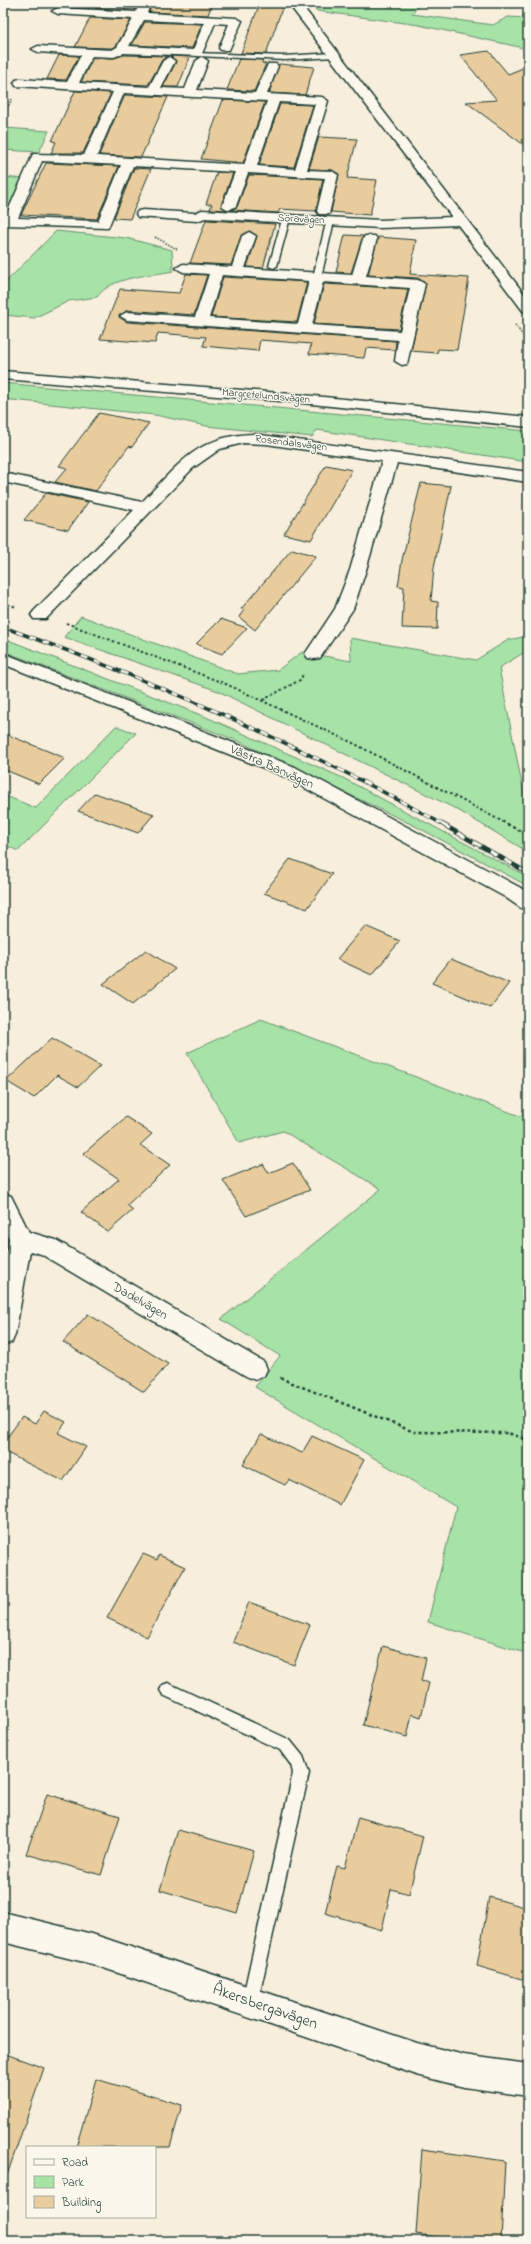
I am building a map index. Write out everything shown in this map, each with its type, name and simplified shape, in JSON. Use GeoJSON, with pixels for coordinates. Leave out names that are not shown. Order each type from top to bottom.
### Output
{"type":"FeatureCollection","features":[{"type":"Feature","properties":{"kind":"street"},"geometry":{"type":"LineString","coordinates":[[38,49],[114,54],[122,49],[140,16],[145,3]]}},
{"type":"Feature","properties":{"kind":"street"},"geometry":{"type":"LineString","coordinates":[[294,3],[528,308]]}},
{"type":"Feature","properties":{"kind":"street"},"geometry":{"type":"LineString","coordinates":[[58,11],[140,16],[188,13],[211,20],[236,21],[225,48]]}},
{"type":"Feature","properties":{"kind":"street"},"geometry":{"type":"LineString","coordinates":[[190,93],[211,20]]}},
{"type":"Feature","properties":{"kind":"street"},"geometry":{"type":"LineString","coordinates":[[122,49],[200,57]]}},
{"type":"Feature","properties":{"kind":"street"},"geometry":{"type":"LineString","coordinates":[[71,86],[88,52]]}},
{"type":"Feature","properties":{"kind":"street"},"geometry":{"type":"LineString","coordinates":[[153,91],[169,61]]}},
{"type":"Feature","properties":{"kind":"street"},"geometry":{"type":"LineString","coordinates":[[260,97],[272,66]]}},
{"type":"Feature","properties":{"kind":"street"},"geometry":{"type":"LineString","coordinates":[[20,83],[322,101],[300,173]]}},
{"type":"Feature","properties":{"kind":"street"},"geometry":{"type":"LineString","coordinates":[[89,159],[120,89]]}},
{"type":"Feature","properties":{"kind":"street"},"geometry":{"type":"LineString","coordinates":[[229,206],[246,170],[274,98]]}},
{"type":"Feature","properties":{"kind":"street","name":"Söravägen"},"geometry":{"type":"LineString","coordinates":[[128,162],[103,225],[10,222],[37,156],[332,175],[327,216]]}},
{"type":"Feature","properties":{"kind":"street","name":"Söravägen"},"geometry":{"type":"LineString","coordinates":[[143,214],[197,217],[202,214],[286,218],[327,216],[408,224],[461,221]]}},
{"type":"Feature","properties":{"kind":"street"},"geometry":{"type":"LineString","coordinates":[[237,272],[249,236]]}},
{"type":"Feature","properties":{"kind":"street"},"geometry":{"type":"LineString","coordinates":[[358,280],[370,239]]}},
{"type":"Feature","properties":{"kind":"street"},"geometry":{"type":"LineString","coordinates":[[183,268],[418,284],[402,361]]}},
{"type":"Feature","properties":{"kind":"street"},"geometry":{"type":"LineString","coordinates":[[201,322],[217,270]]}},
{"type":"Feature","properties":{"kind":"street"},"geometry":{"type":"LineString","coordinates":[[304,329],[317,277]]}},
{"type":"Feature","properties":{"kind":"street"},"geometry":{"type":"LineString","coordinates":[[126,316],[406,336]]}},
{"type":"Feature","properties":{"kind":"street","name":"Margretelundsvägen"},"geometry":{"type":"LineString","coordinates":[[3,375],[293,398],[528,422]]}},
{"type":"Feature","properties":{"kind":"street","name":"Rosendalsvägen"},"geometry":{"type":"LineString","coordinates":[[40,615],[144,507],[198,455],[214,445],[233,440],[266,439],[528,477]]}},
{"type":"Feature","properties":{"kind":"street"},"geometry":{"type":"LineString","coordinates":[[314,654],[344,609],[358,570],[391,458]]}},
{"type":"Feature","properties":{"kind":"street"},"geometry":{"type":"LineString","coordinates":[[8,479],[144,507]]}},
{"type":"Feature","properties":{"kind":"street","name":"Västra Banvägen"},"geometry":{"type":"LineString","coordinates":[[3,658],[288,771],[512,892],[528,904]]}},
{"type":"Feature","properties":{"kind":"street"},"geometry":{"type":"LineString","coordinates":[[3,1202],[22,1239],[3,1335]]}},
{"type":"Feature","properties":{"kind":"street","name":"Dadelvägen"},"geometry":{"type":"LineString","coordinates":[[22,1239],[48,1247],[255,1368]]}},
{"type":"Feature","properties":{"kind":"street","name":"Åkersbergavägen"},"geometry":{"type":"LineString","coordinates":[[3,1926],[92,1949],[250,2001],[417,2059],[464,2071],[528,2080]]}},
{"type":"Feature","properties":{"kind":"lane"},"geometry":{"type":"LineString","coordinates":[[200,57],[285,58],[334,55]]}},
{"type":"Feature","properties":{"kind":"lane"},"geometry":{"type":"LineString","coordinates":[[317,277],[327,216]]}},
{"type":"Feature","properties":{"kind":"lane"},"geometry":{"type":"LineString","coordinates":[[273,266],[286,218]]}},
{"type":"Feature","properties":{"kind":"lane"},"geometry":{"type":"LineString","coordinates":[[168,1690],[285,1745],[298,1761],[301,1773],[250,2001]]}},
{"type":"Feature","properties":{"kind":"path"},"geometry":{"type":"LineString","coordinates":[[152,236],[159,237],[177,249],[183,268]]}},
{"type":"Feature","properties":{"kind":"path"},"geometry":{"type":"LineString","coordinates":[[3,603],[88,630],[226,684],[355,744],[528,835]]}},
{"type":"Feature","properties":{"kind":"path"},"geometry":{"type":"LineString","coordinates":[[262,701],[300,680],[314,654]]}},
{"type":"Feature","properties":{"kind":"path"},"geometry":{"type":"LineString","coordinates":[[255,1368],[414,1432],[508,1433],[528,1440]]}},
{"type":"Feature","properties":{"kind":"green space"},"geometry":{"type":"Polygon","coordinates":[[[311,3],[420,3],[412,14],[493,25],[508,17],[528,18],[528,49],[419,25],[317,11],[311,3]]]}},
{"type":"Feature","properties":{"kind":"green space"},"geometry":{"type":"Polygon","coordinates":[[[4,128],[49,131],[39,152],[3,150],[4,128]]]}},
{"type":"Feature","properties":{"kind":"green space"},"geometry":{"type":"Polygon","coordinates":[[[3,177],[25,179],[7,214],[3,214],[3,177]]]}},
{"type":"Feature","properties":{"kind":"green space"},"geometry":{"type":"Polygon","coordinates":[[[56,231],[126,238],[172,250],[173,271],[121,281],[104,290],[97,297],[69,301],[34,318],[3,315],[3,285],[56,231]]]}},
{"type":"Feature","properties":{"kind":"green space"},"geometry":{"type":"Polygon","coordinates":[[[3,383],[528,431],[528,462],[317,430],[312,437],[206,426],[155,415],[3,399],[3,383]]]}},
{"type":"Feature","properties":{"kind":"green space"},"geometry":{"type":"Polygon","coordinates":[[[81,616],[238,674],[278,670],[302,652],[351,661],[350,638],[476,660],[508,640],[528,636],[528,650],[499,668],[528,815],[528,852],[456,809],[218,691],[64,637],[81,616]]]}},
{"type":"Feature","properties":{"kind":"green space"},"geometry":{"type":"Polygon","coordinates":[[[3,638],[206,717],[343,778],[528,877],[528,886],[417,827],[238,741],[3,651],[3,638]]]}},
{"type":"Feature","properties":{"kind":"green space"},"geometry":{"type":"Polygon","coordinates":[[[116,726],[136,733],[18,851],[3,844],[3,795],[36,808],[116,726]]]}},
{"type":"Feature","properties":{"kind":"green space"},"geometry":{"type":"Polygon","coordinates":[[[261,1019],[520,1116],[528,1107],[528,1654],[428,1622],[456,1507],[255,1387],[280,1356],[221,1319],[381,1189],[283,1131],[239,1143],[187,1053],[261,1019]]]}},
{"type":"Feature","properties":{"kind":"building"},"geometry":{"type":"Polygon","coordinates":[[[98,3],[137,3],[135,10],[95,8],[98,3]]]}},
{"type":"Feature","properties":{"kind":"building"},"geometry":{"type":"Polygon","coordinates":[[[152,3],[212,3],[208,15],[149,12],[152,3]]]}},
{"type":"Feature","properties":{"kind":"building"},"geometry":{"type":"Polygon","coordinates":[[[260,3],[284,3],[266,54],[241,53],[260,3]]]}},
{"type":"Feature","properties":{"kind":"building"},"geometry":{"type":"Polygon","coordinates":[[[90,18],[131,20],[116,46],[112,48],[75,47],[90,18]]]}},
{"type":"Feature","properties":{"kind":"building"},"geometry":{"type":"Polygon","coordinates":[[[145,22],[202,24],[192,48],[132,45],[145,22]]]}},
{"type":"Feature","properties":{"kind":"building"},"geometry":{"type":"Polygon","coordinates":[[[489,51],[508,74],[528,66],[528,148],[466,102],[497,100],[460,55],[489,51]]]}},
{"type":"Feature","properties":{"kind":"building"},"geometry":{"type":"Polygon","coordinates":[[[59,55],[79,56],[66,80],[47,79],[59,55]]]}},
{"type":"Feature","properties":{"kind":"building"},"geometry":{"type":"Polygon","coordinates":[[[124,55],[168,56],[162,60],[148,85],[81,82],[93,58],[114,58],[124,55]]]}},
{"type":"Feature","properties":{"kind":"building"},"geometry":{"type":"Polygon","coordinates":[[[171,56],[190,57],[178,87],[163,87],[176,62],[171,56]]]}},
{"type":"Feature","properties":{"kind":"building"},"geometry":{"type":"Polygon","coordinates":[[[239,59],[263,60],[262,63],[266,64],[254,91],[227,90],[239,59]]]}},
{"type":"Feature","properties":{"kind":"building"},"geometry":{"type":"Polygon","coordinates":[[[279,64],[314,67],[305,95],[269,93],[279,64]]]}},
{"type":"Feature","properties":{"kind":"building"},"geometry":{"type":"Polygon","coordinates":[[[75,91],[111,93],[83,153],[51,153],[56,142],[52,141],[75,91]]]}},
{"type":"Feature","properties":{"kind":"building"},"geometry":{"type":"Polygon","coordinates":[[[125,95],[168,97],[141,157],[99,155],[125,95]]]}},
{"type":"Feature","properties":{"kind":"building"},"geometry":{"type":"Polygon","coordinates":[[[223,100],[265,102],[243,163],[201,159],[223,100]]]}},
{"type":"Feature","properties":{"kind":"building"},"geometry":{"type":"Polygon","coordinates":[[[280,104],[313,105],[294,167],[259,165],[280,104]]]}},
{"type":"Feature","properties":{"kind":"building"},"geometry":{"type":"Polygon","coordinates":[[[319,137],[357,139],[347,178],[377,180],[370,215],[331,212],[339,174],[332,170],[309,169],[319,137]]]}},
{"type":"Feature","properties":{"kind":"building"},"geometry":{"type":"Polygon","coordinates":[[[46,163],[119,166],[97,219],[21,215],[46,163]]]}},
{"type":"Feature","properties":{"kind":"building"},"geometry":{"type":"Polygon","coordinates":[[[134,168],[151,169],[130,219],[114,218],[134,168]]]}},
{"type":"Feature","properties":{"kind":"building"},"geometry":{"type":"Polygon","coordinates":[[[217,172],[233,173],[221,205],[226,210],[210,209],[212,204],[206,204],[217,172]]]}},
{"type":"Feature","properties":{"kind":"building"},"geometry":{"type":"Polygon","coordinates":[[[249,175],[323,179],[316,211],[280,209],[278,213],[232,210],[237,207],[249,175]]]}},
{"type":"Feature","properties":{"kind":"building"},"geometry":{"type":"Polygon","coordinates":[[[206,220],[275,224],[263,268],[247,267],[257,236],[250,231],[241,236],[231,265],[190,263],[206,220]]]}},
{"type":"Feature","properties":{"kind":"building"},"geometry":{"type":"Polygon","coordinates":[[[345,235],[363,236],[351,273],[336,272],[345,235]]]}},
{"type":"Feature","properties":{"kind":"building"},"geometry":{"type":"Polygon","coordinates":[[[378,237],[416,240],[410,274],[469,278],[457,350],[438,349],[437,353],[411,351],[426,283],[418,278],[368,275],[378,237]]]}},
{"type":"Feature","properties":{"kind":"building"},"geometry":{"type":"Polygon","coordinates":[[[186,274],[207,275],[194,315],[127,310],[119,317],[127,322],[396,341],[395,350],[366,348],[364,358],[309,354],[311,344],[260,340],[258,351],[203,346],[206,337],[158,333],[155,343],[100,339],[120,289],[179,293],[186,274]]]}},
{"type":"Feature","properties":{"kind":"building"},"geometry":{"type":"Polygon","coordinates":[[[223,277],[307,282],[297,322],[211,317],[223,277]]]}},
{"type":"Feature","properties":{"kind":"building"},"geometry":{"type":"Polygon","coordinates":[[[324,284],[408,289],[399,329],[314,324],[324,284]]]}},
{"type":"Feature","properties":{"kind":"building"},"geometry":{"type":"Polygon","coordinates":[[[99,413],[149,423],[132,447],[129,446],[96,491],[55,482],[67,468],[59,466],[99,413]]]}},
{"type":"Feature","properties":{"kind":"building"},"geometry":{"type":"Polygon","coordinates":[[[326,465],[352,470],[311,540],[284,534],[326,465]]]}},
{"type":"Feature","properties":{"kind":"building"},"geometry":{"type":"Polygon","coordinates":[[[421,483],[451,486],[434,567],[431,601],[438,602],[437,629],[402,628],[404,587],[398,586],[402,560],[421,483]]]}},
{"type":"Feature","properties":{"kind":"building"},"geometry":{"type":"Polygon","coordinates":[[[46,493],[88,502],[68,530],[24,520],[46,493]]]}},
{"type":"Feature","properties":{"kind":"building"},"geometry":{"type":"Polygon","coordinates":[[[292,549],[316,556],[255,630],[239,617],[244,610],[241,609],[292,549]]]}},
{"type":"Feature","properties":{"kind":"building"},"geometry":{"type":"Polygon","coordinates":[[[221,619],[247,628],[222,654],[196,644],[221,619]]]}},
{"type":"Feature","properties":{"kind":"building"},"geometry":{"type":"Polygon","coordinates":[[[3,733],[65,758],[39,784],[3,769],[3,733]]]}},
{"type":"Feature","properties":{"kind":"building"},"geometry":{"type":"Polygon","coordinates":[[[95,793],[154,814],[138,833],[78,811],[95,793]]]}},
{"type":"Feature","properties":{"kind":"building"},"geometry":{"type":"Polygon","coordinates":[[[290,859],[332,874],[307,909],[264,893],[290,859]]]}},
{"type":"Feature","properties":{"kind":"building"},"geometry":{"type":"Polygon","coordinates":[[[365,926],[400,941],[372,975],[337,959],[365,926]]]}},
{"type":"Feature","properties":{"kind":"building"},"geometry":{"type":"Polygon","coordinates":[[[146,950],[175,969],[133,1004],[103,984],[146,950]]]}},
{"type":"Feature","properties":{"kind":"building"},"geometry":{"type":"Polygon","coordinates":[[[451,959],[509,983],[490,1008],[432,983],[451,959]]]}},
{"type":"Feature","properties":{"kind":"building"},"geometry":{"type":"Polygon","coordinates":[[[52,1038],[100,1066],[78,1087],[57,1075],[34,1098],[6,1081],[52,1038]]]}},
{"type":"Feature","properties":{"kind":"building"},"geometry":{"type":"Polygon","coordinates":[[[126,1117],[152,1134],[140,1145],[170,1165],[127,1205],[133,1210],[108,1232],[81,1212],[119,1179],[83,1154],[126,1117]]]}},
{"type":"Feature","properties":{"kind":"building"},"geometry":{"type":"Polygon","coordinates":[[[293,1163],[310,1190],[246,1216],[223,1180],[263,1164],[269,1173],[293,1163]]]}},
{"type":"Feature","properties":{"kind":"building"},"geometry":{"type":"Polygon","coordinates":[[[88,1314],[168,1364],[144,1392],[63,1342],[88,1314]]]}},
{"type":"Feature","properties":{"kind":"building"},"geometry":{"type":"Polygon","coordinates":[[[44,1411],[66,1422],[58,1433],[86,1447],[63,1481],[3,1451],[3,1443],[22,1417],[35,1424],[44,1411]]]}},
{"type":"Feature","properties":{"kind":"building"},"geometry":{"type":"Polygon","coordinates":[[[261,1434],[302,1453],[312,1436],[364,1460],[340,1505],[289,1480],[285,1485],[243,1465],[261,1434]]]}},
{"type":"Feature","properties":{"kind":"building"},"geometry":{"type":"Polygon","coordinates":[[[143,1554],[157,1560],[159,1555],[185,1567],[147,1637],[107,1618],[143,1554]]]}},
{"type":"Feature","properties":{"kind":"building"},"geometry":{"type":"Polygon","coordinates":[[[249,1602],[310,1625],[294,1665],[233,1642],[249,1602]]]}},
{"type":"Feature","properties":{"kind":"building"},"geometry":{"type":"Polygon","coordinates":[[[383,1646],[426,1658],[421,1681],[429,1683],[421,1717],[412,1714],[407,1737],[363,1725],[383,1646]]]}},
{"type":"Feature","properties":{"kind":"building"},"geometry":{"type":"Polygon","coordinates":[[[47,1794],[120,1816],[101,1875],[26,1854],[47,1794]]]}},
{"type":"Feature","properties":{"kind":"building"},"geometry":{"type":"Polygon","coordinates":[[[358,1817],[423,1836],[409,1894],[391,1889],[382,1930],[325,1913],[337,1866],[345,1868],[358,1817]]]}},
{"type":"Feature","properties":{"kind":"building"},"geometry":{"type":"Polygon","coordinates":[[[178,1830],[254,1851],[237,1913],[160,1890],[178,1830]]]}},
{"type":"Feature","properties":{"kind":"building"},"geometry":{"type":"Polygon","coordinates":[[[489,1897],[528,1908],[528,1962],[525,1980],[477,1966],[489,1897]]]}},
{"type":"Feature","properties":{"kind":"building"},"geometry":{"type":"Polygon","coordinates":[[[3,2053],[44,2068],[7,2175],[3,2174],[3,2053]]]}},
{"type":"Feature","properties":{"kind":"building"},"geometry":{"type":"Polygon","coordinates":[[[96,2079],[182,2105],[170,2147],[76,2146],[96,2079]]]}},
{"type":"Feature","properties":{"kind":"building"},"geometry":{"type":"Polygon","coordinates":[[[422,2149],[505,2161],[501,2241],[465,2241],[416,2234],[422,2149]]]}},
{"type":"Feature","properties":{"kind":"railway"},"geometry":{"type":"LineString","coordinates":[[3,627],[116,670],[228,717],[337,768],[444,825]]}},
{"type":"Feature","properties":{"kind":"railway"},"geometry":{"type":"LineString","coordinates":[[442,824],[528,873]]}}]}
